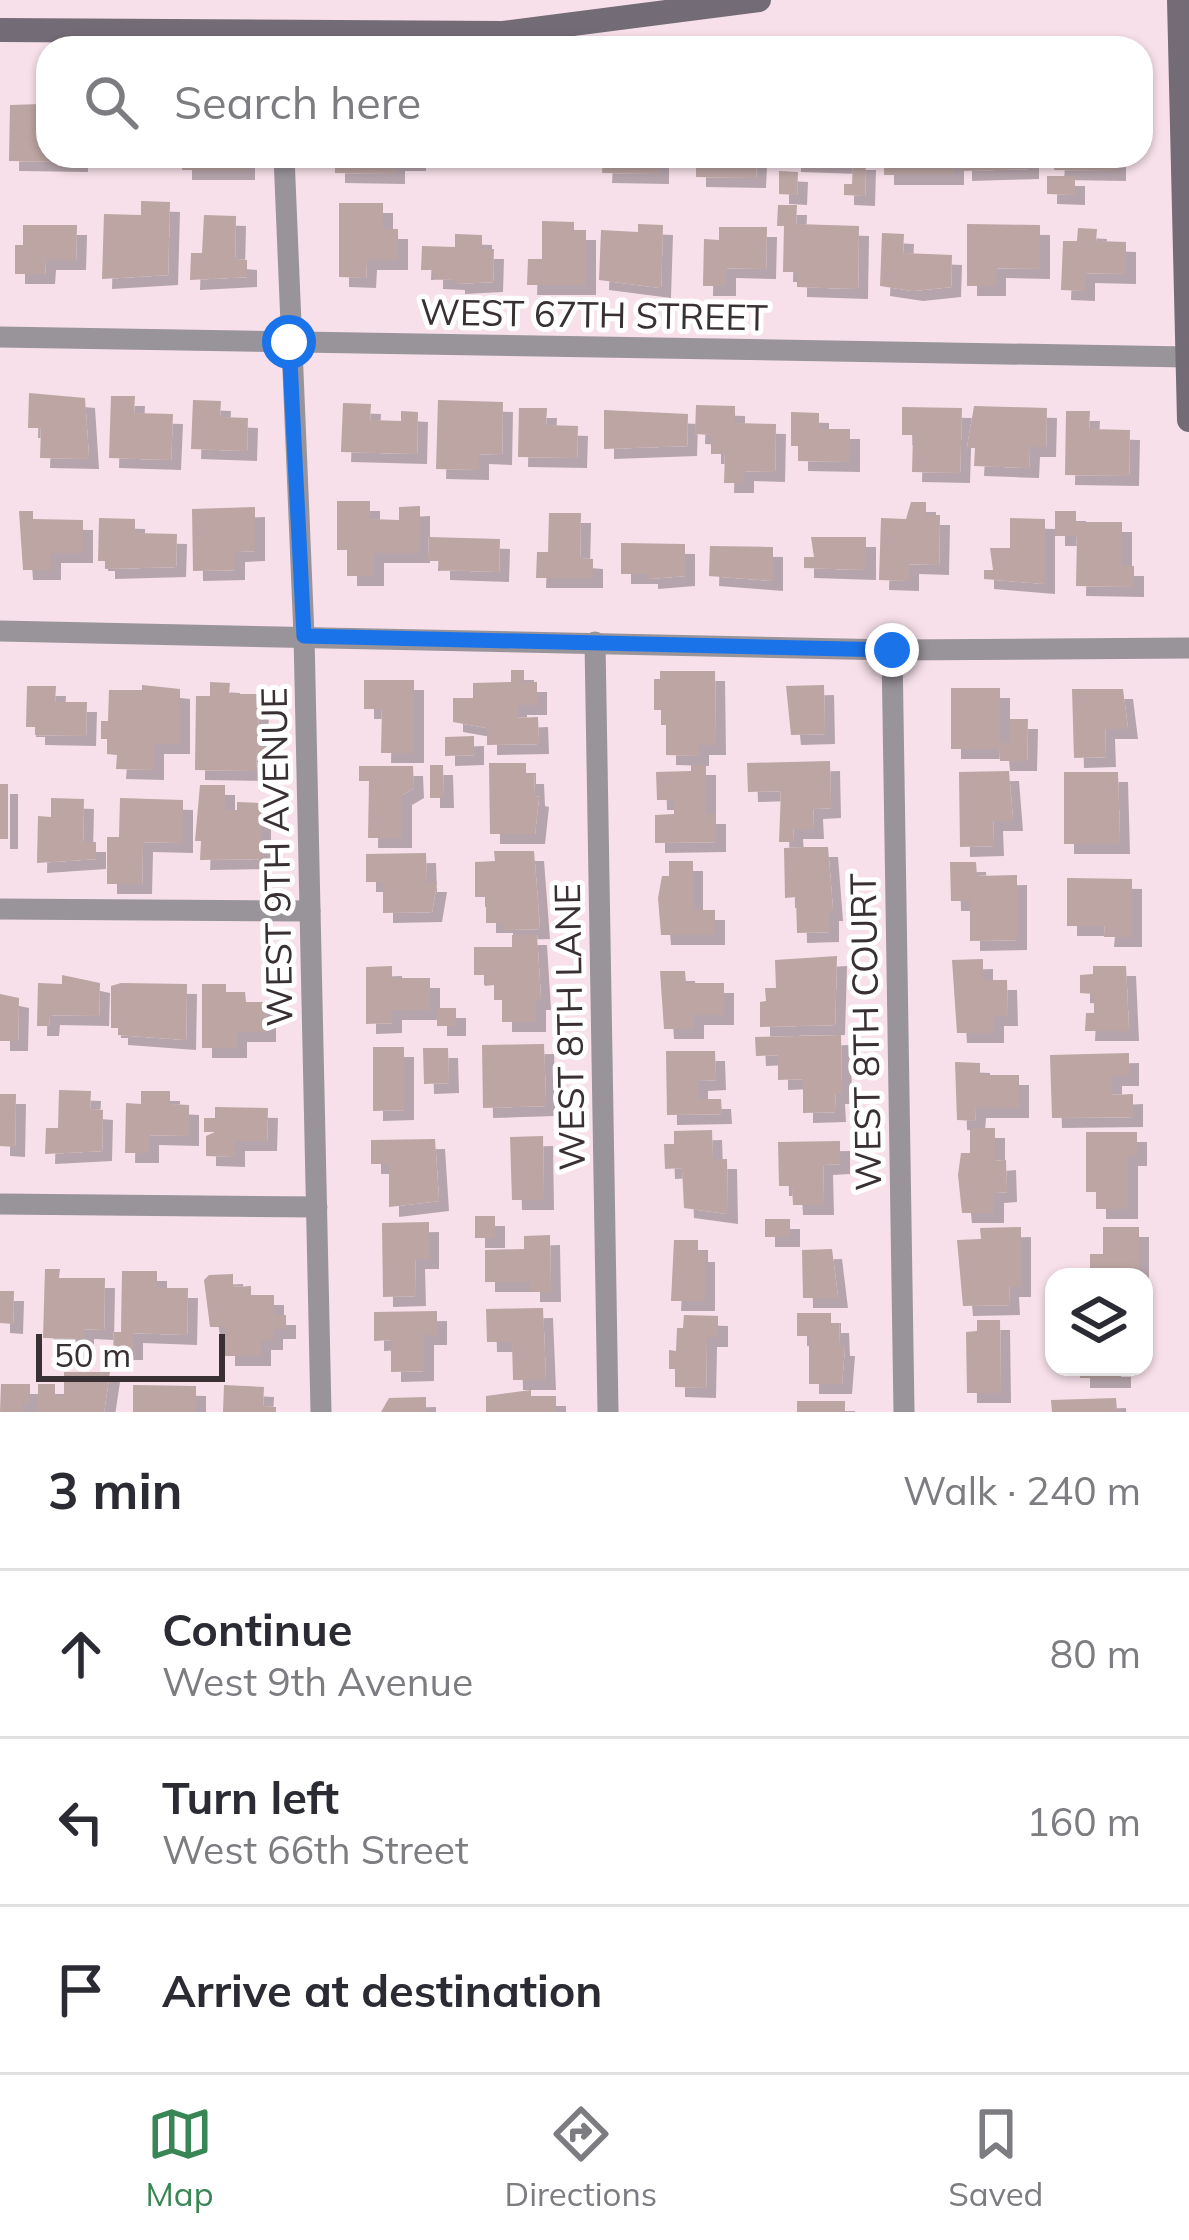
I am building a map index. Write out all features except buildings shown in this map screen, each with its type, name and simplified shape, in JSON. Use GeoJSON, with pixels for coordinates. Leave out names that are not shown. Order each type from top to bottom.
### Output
{"type":"FeatureCollection","features":[{"type":"Feature","properties":{"kind":"main road"},"geometry":{"type":"LineString","coordinates":[[429,36],[503,33],[759,0]]}},
{"type":"Feature","properties":{"kind":"main road"},"geometry":{"type":"LineString","coordinates":[[1179,0],[1189,420]]}},
{"type":"Feature","properties":{"kind":"main road"},"geometry":{"type":"LineString","coordinates":[[0,30],[140,36]]}},
{"type":"Feature","properties":{"kind":"street","name":"WEST 9TH AVENUE"},"geometry":{"type":"LineString","coordinates":[[284,168],[304,636],[321,1412]]}},
{"type":"Feature","properties":{"kind":"street","name":"WEST 67TH STREET"},"geometry":{"type":"LineString","coordinates":[[0,337],[1188,357]]}},
{"type":"Feature","properties":{"kind":"street"},"geometry":{"type":"LineString","coordinates":[[0,631],[892,650],[1189,648]]}},
{"type":"Feature","properties":{"kind":"street","name":"WEST 8TH LANE"},"geometry":{"type":"LineString","coordinates":[[596,642],[608,1412]]}},
{"type":"Feature","properties":{"kind":"street","name":"WEST 8TH COURT"},"geometry":{"type":"LineString","coordinates":[[892,650],[904,1412]]}},
{"type":"Feature","properties":{"kind":"street"},"geometry":{"type":"LineString","coordinates":[[0,909],[310,911]]}},
{"type":"Feature","properties":{"kind":"street"},"geometry":{"type":"LineString","coordinates":[[0,1204],[317,1207]]}},
{"type":"Feature","properties":{"kind":"route"},"geometry":{"type":"LineString","coordinates":[[289,342],[304,636],[892,650]]}}]}
